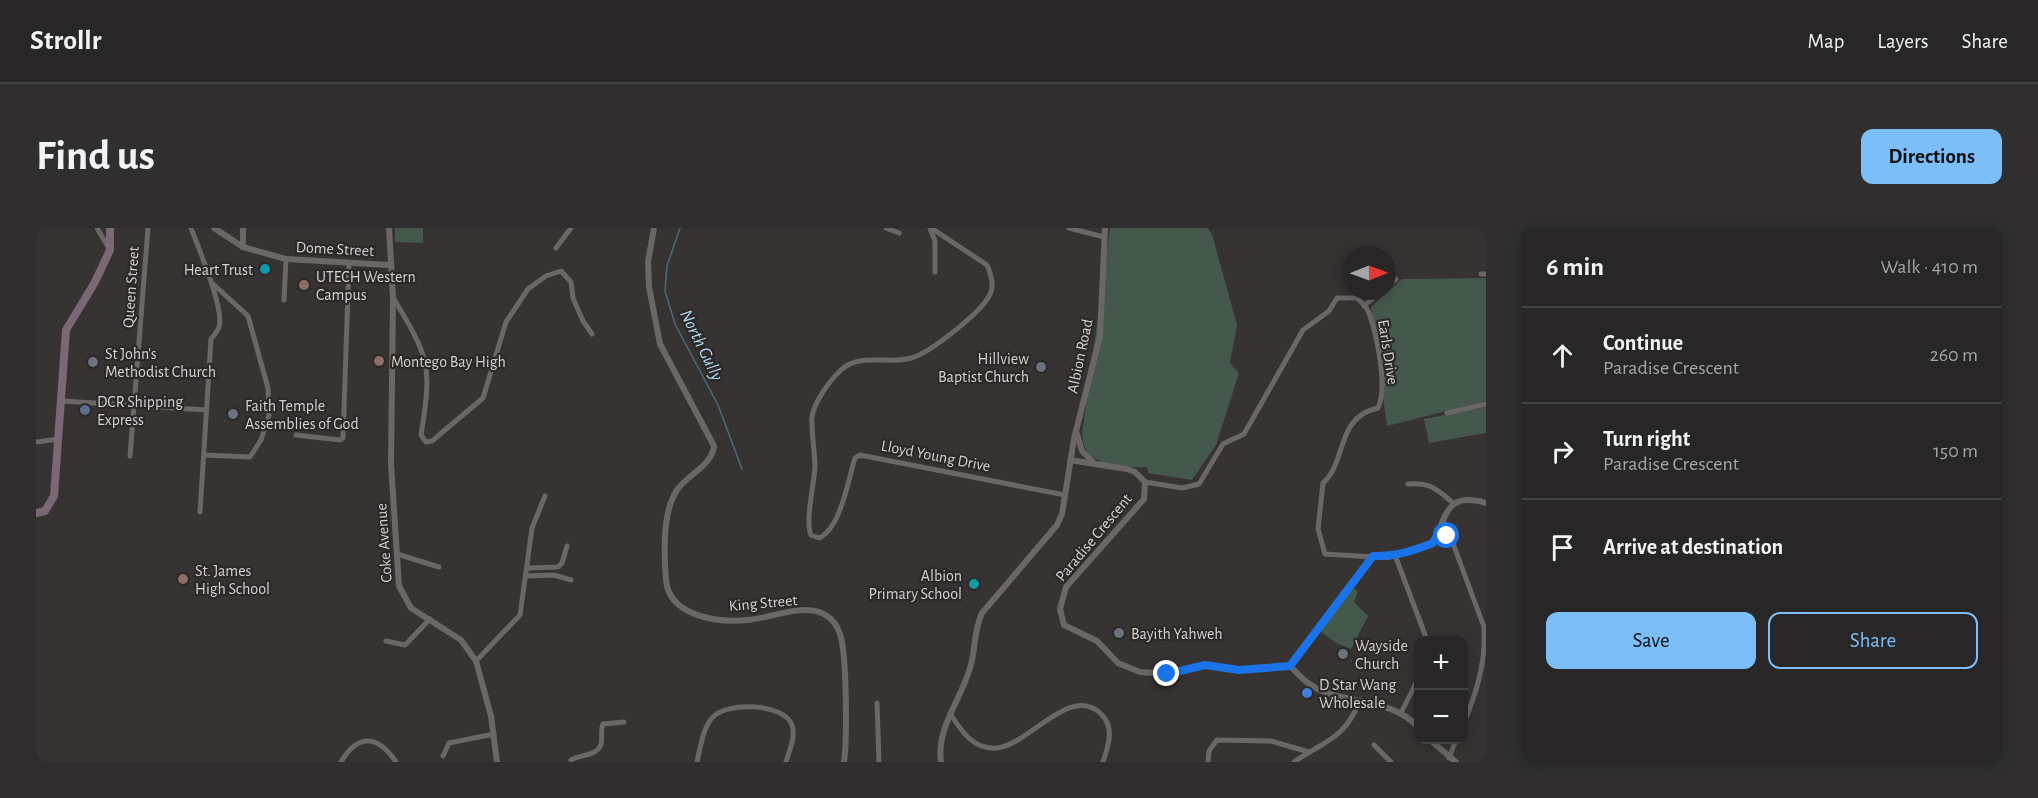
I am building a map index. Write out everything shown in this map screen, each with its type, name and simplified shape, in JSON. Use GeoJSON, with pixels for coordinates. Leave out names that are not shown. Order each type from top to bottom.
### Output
{"type":"FeatureCollection","features":[{"type":"Feature","properties":{"kind":"main road"},"geometry":{"type":"LineString","coordinates":[[36,513],[45,510],[54,496],[66,330],[95,282],[110,250],[110,228]]}},
{"type":"Feature","properties":{"kind":"street"},"geometry":{"type":"LineString","coordinates":[[97,228],[110,250]]}},
{"type":"Feature","properties":{"kind":"street","name":"Queen Street"},"geometry":{"type":"LineString","coordinates":[[130,456],[148,228]]}},
{"type":"Feature","properties":{"kind":"street"},"geometry":{"type":"LineString","coordinates":[[191,228],[213,284],[219,327],[212,339],[200,512]]}},
{"type":"Feature","properties":{"kind":"street","name":"Dome Street"},"geometry":{"type":"LineString","coordinates":[[214,228],[243,247],[286,259],[389,265]]}},
{"type":"Feature","properties":{"kind":"street"},"geometry":{"type":"LineString","coordinates":[[243,228],[243,247]]}},
{"type":"Feature","properties":{"kind":"street","name":"Coke Avenue"},"geometry":{"type":"LineString","coordinates":[[389,228],[389,265],[393,298],[391,464],[399,586],[404,599],[411,608],[460,640],[476,661],[494,734],[497,762]]}},
{"type":"Feature","properties":{"kind":"street"},"geometry":{"type":"LineString","coordinates":[[556,248],[571,228]]}},
{"type":"Feature","properties":{"kind":"street","name":"King Street"},"geometry":{"type":"LineString","coordinates":[[654,228],[648,262],[649,287],[660,344],[714,446],[711,458],[678,489],[673,498],[666,537],[668,591],[678,605],[686,611],[725,620],[747,620],[816,611],[827,616],[841,636],[844,762]]}},
{"type":"Feature","properties":{"kind":"street"},"geometry":{"type":"LineString","coordinates":[[886,228],[899,233]]}},
{"type":"Feature","properties":{"kind":"street"},"geometry":{"type":"LineString","coordinates":[[931,228],[935,241],[935,272]]}},
{"type":"Feature","properties":{"kind":"street","name":"Lloyd Young Drive"},"geometry":{"type":"LineString","coordinates":[[931,228],[987,265],[993,284],[991,292],[984,304],[930,349],[908,359],[855,360],[841,370],[826,388],[812,416],[815,456],[813,502],[808,528],[811,535],[819,538],[829,531],[847,491],[855,458],[860,455],[1065,495]]}},
{"type":"Feature","properties":{"kind":"street"},"geometry":{"type":"LineString","coordinates":[[1069,228],[1104,237]]}},
{"type":"Feature","properties":{"kind":"street","name":"Albion Road"},"geometry":{"type":"LineString","coordinates":[[1065,495],[1070,460],[1100,336],[1105,228]]}},
{"type":"Feature","properties":{"kind":"street"},"geometry":{"type":"LineString","coordinates":[[284,300],[286,259]]}},
{"type":"Feature","properties":{"kind":"street"},"geometry":{"type":"LineString","coordinates":[[296,435],[340,440],[343,438],[349,263]]}},
{"type":"Feature","properties":{"kind":"street"},"geometry":{"type":"LineString","coordinates":[[393,298],[420,341],[428,371],[428,402],[421,435],[426,442],[432,441],[483,398],[506,322],[528,289],[546,276],[561,271],[571,282],[573,298],[592,334]]}},
{"type":"Feature","properties":{"kind":"street"},"geometry":{"type":"LineString","coordinates":[[204,455],[250,457],[261,440],[269,415],[268,388],[259,346],[248,316],[213,284]]}},
{"type":"Feature","properties":{"kind":"street","name":"Earls Drive"},"geometry":{"type":"LineString","coordinates":[[1145,482],[1182,488],[1199,484],[1223,444],[1244,434],[1303,330],[1329,311],[1337,298],[1358,298],[1368,311],[1380,365],[1382,400],[1378,408],[1359,416],[1339,450],[1332,476],[1323,483],[1318,529],[1325,554],[1373,556]]}},
{"type":"Feature","properties":{"kind":"street"},"geometry":{"type":"LineString","coordinates":[[1364,306],[1371,300]]}},
{"type":"Feature","properties":{"kind":"street"},"geometry":{"type":"LineString","coordinates":[[62,401],[207,410]]}},
{"type":"Feature","properties":{"kind":"street"},"geometry":{"type":"LineString","coordinates":[[1448,413],[1486,404]]}},
{"type":"Feature","properties":{"kind":"street"},"geometry":{"type":"LineString","coordinates":[[1077,430],[1082,451],[1094,464]]}},
{"type":"Feature","properties":{"kind":"street"},"geometry":{"type":"LineString","coordinates":[[36,442],[59,439]]}},
{"type":"Feature","properties":{"kind":"street"},"geometry":{"type":"LineString","coordinates":[[1070,460],[1135,472],[1145,482]]}},
{"type":"Feature","properties":{"kind":"street","name":"Paradise Crescent"},"geometry":{"type":"LineString","coordinates":[[1145,482],[1144,499],[1066,587],[1060,609],[1064,625],[1096,641],[1118,663],[1140,672],[1167,674],[1205,665],[1239,670],[1290,666]]}},
{"type":"Feature","properties":{"kind":"street"},"geometry":{"type":"LineString","coordinates":[[1408,484],[1424,483],[1438,490],[1454,504]]}},
{"type":"Feature","properties":{"kind":"street"},"geometry":{"type":"LineString","coordinates":[[941,762],[941,739],[971,666],[974,635],[982,613],[1057,525],[1065,495]]}},
{"type":"Feature","properties":{"kind":"street"},"geometry":{"type":"LineString","coordinates":[[476,661],[520,615],[532,528],[545,496]]}},
{"type":"Feature","properties":{"kind":"street"},"geometry":{"type":"LineString","coordinates":[[1414,723],[1401,713],[1312,686],[1290,666],[1373,556],[1395,555],[1433,543],[1444,513],[1454,504],[1474,500],[1486,503]]}},
{"type":"Feature","properties":{"kind":"street"},"geometry":{"type":"LineString","coordinates":[[1438,534],[1447,536],[1454,546],[1486,638],[1481,682],[1468,713]]}},
{"type":"Feature","properties":{"kind":"street"},"geometry":{"type":"LineString","coordinates":[[527,568],[558,567],[567,546]]}},
{"type":"Feature","properties":{"kind":"street"},"geometry":{"type":"LineString","coordinates":[[397,554],[439,567]]}},
{"type":"Feature","properties":{"kind":"street"},"geometry":{"type":"LineString","coordinates":[[1395,555],[1425,636]]}},
{"type":"Feature","properties":{"kind":"street"},"geometry":{"type":"LineString","coordinates":[[526,576],[554,575],[571,580]]}},
{"type":"Feature","properties":{"kind":"street"},"geometry":{"type":"LineString","coordinates":[[386,641],[405,645],[430,620]]}},
{"type":"Feature","properties":{"kind":"street"},"geometry":{"type":"LineString","coordinates":[[1401,713],[1414,688]]}},
{"type":"Feature","properties":{"kind":"street"},"geometry":{"type":"LineString","coordinates":[[1294,762],[1345,730],[1360,700]]}},
{"type":"Feature","properties":{"kind":"street"},"geometry":{"type":"LineString","coordinates":[[877,703],[879,762]]}},
{"type":"Feature","properties":{"kind":"street"},"geometry":{"type":"LineString","coordinates":[[951,715],[973,742],[996,748],[1018,741],[1066,709],[1086,705],[1099,712],[1108,724],[1110,740],[1103,762]]}},
{"type":"Feature","properties":{"kind":"street"},"geometry":{"type":"LineString","coordinates":[[697,762],[710,719],[731,708],[749,707],[775,710],[788,717],[793,732],[786,762]]}},
{"type":"Feature","properties":{"kind":"street"},"geometry":{"type":"LineString","coordinates":[[570,759],[595,753],[600,748],[603,724],[624,722]]}},
{"type":"Feature","properties":{"kind":"street"},"geometry":{"type":"LineString","coordinates":[[443,756],[449,743],[494,734]]}},
{"type":"Feature","properties":{"kind":"street"},"geometry":{"type":"LineString","coordinates":[[1208,762],[1209,750],[1217,740],[1271,741],[1309,752]]}},
{"type":"Feature","properties":{"kind":"street"},"geometry":{"type":"LineString","coordinates":[[341,762],[353,746],[369,741],[381,744],[396,762]]}},
{"type":"Feature","properties":{"kind":"street"},"geometry":{"type":"LineString","coordinates":[[1434,744],[1456,762]]}},
{"type":"Feature","properties":{"kind":"street"},"geometry":{"type":"LineString","coordinates":[[1449,758],[1454,744]]}},
{"type":"Feature","properties":{"kind":"street"},"geometry":{"type":"LineString","coordinates":[[1374,746],[1391,762]]}},
{"type":"Feature","properties":{"kind":"green space"},"geometry":{"type":"Polygon","coordinates":[[[395,228],[423,228],[423,243],[395,242],[395,228]]]}},
{"type":"Feature","properties":{"kind":"green space"},"geometry":{"type":"Polygon","coordinates":[[[1110,228],[1208,228],[1212,234],[1237,325],[1230,363],[1239,373],[1216,445],[1192,480],[1148,473],[1147,467],[1104,463],[1090,454],[1084,446],[1082,434],[1110,228]]]}},
{"type":"Feature","properties":{"kind":"green space"},"geometry":{"type":"Polygon","coordinates":[[[1486,278],[1486,401],[1387,426],[1371,307],[1379,300],[1396,300],[1396,284],[1402,279],[1486,278]]]}},
{"type":"Feature","properties":{"kind":"green space"},"geometry":{"type":"Polygon","coordinates":[[[1486,407],[1486,433],[1429,443],[1424,419],[1486,407]]]}},
{"type":"Feature","properties":{"kind":"green space"},"geometry":{"type":"Polygon","coordinates":[[[1354,588],[1358,592],[1354,602],[1368,616],[1351,649],[1336,643],[1320,631],[1354,588]]]}},
{"type":"Feature","properties":{"kind":"waterway","name":"North Gully"},"geometry":{"type":"LineString","coordinates":[[680,228],[667,266],[665,291],[675,324],[718,405],[742,469]]}},
{"type":"Feature","properties":{"kind":"place","name":"Heart Trust"},"geometry":{"type":"Point","coordinates":[265,269]}},
{"type":"Feature","properties":{"kind":"place","name":"UTECH Western Campus"},"geometry":{"type":"Point","coordinates":[304,285]}},
{"type":"Feature","properties":{"kind":"place","name":"Montego Bay High"},"geometry":{"type":"Point","coordinates":[379,361]}},
{"type":"Feature","properties":{"kind":"place","name":"St John's Methodist Church"},"geometry":{"type":"Point","coordinates":[93,362]}},
{"type":"Feature","properties":{"kind":"place","name":"Hillview Baptist Church"},"geometry":{"type":"Point","coordinates":[1041,367]}},
{"type":"Feature","properties":{"kind":"place","name":"DCR Shipping Express"},"geometry":{"type":"Point","coordinates":[85,410]}},
{"type":"Feature","properties":{"kind":"place","name":"Faith Temple Assemblies of God"},"geometry":{"type":"Point","coordinates":[233,414]}},
{"type":"Feature","properties":{"kind":"place","name":"St. James High School"},"geometry":{"type":"Point","coordinates":[183,579]}},
{"type":"Feature","properties":{"kind":"place","name":"Albion Primary School"},"geometry":{"type":"Point","coordinates":[974,584]}},
{"type":"Feature","properties":{"kind":"place","name":"Bayith Yahweh"},"geometry":{"type":"Point","coordinates":[1119,633]}},
{"type":"Feature","properties":{"kind":"place","name":"Wayside Church"},"geometry":{"type":"Point","coordinates":[1343,654]}},
{"type":"Feature","properties":{"kind":"place","name":"D Star Wang Wholesale"},"geometry":{"type":"Point","coordinates":[1307,693]}},
{"type":"Feature","properties":{"kind":"route"},"geometry":{"type":"LineString","coordinates":[[1167,674],[1205,665],[1239,670],[1290,666],[1373,556],[1388,557],[1416,550],[1433,543],[1438,534],[1447,536]]}}]}
